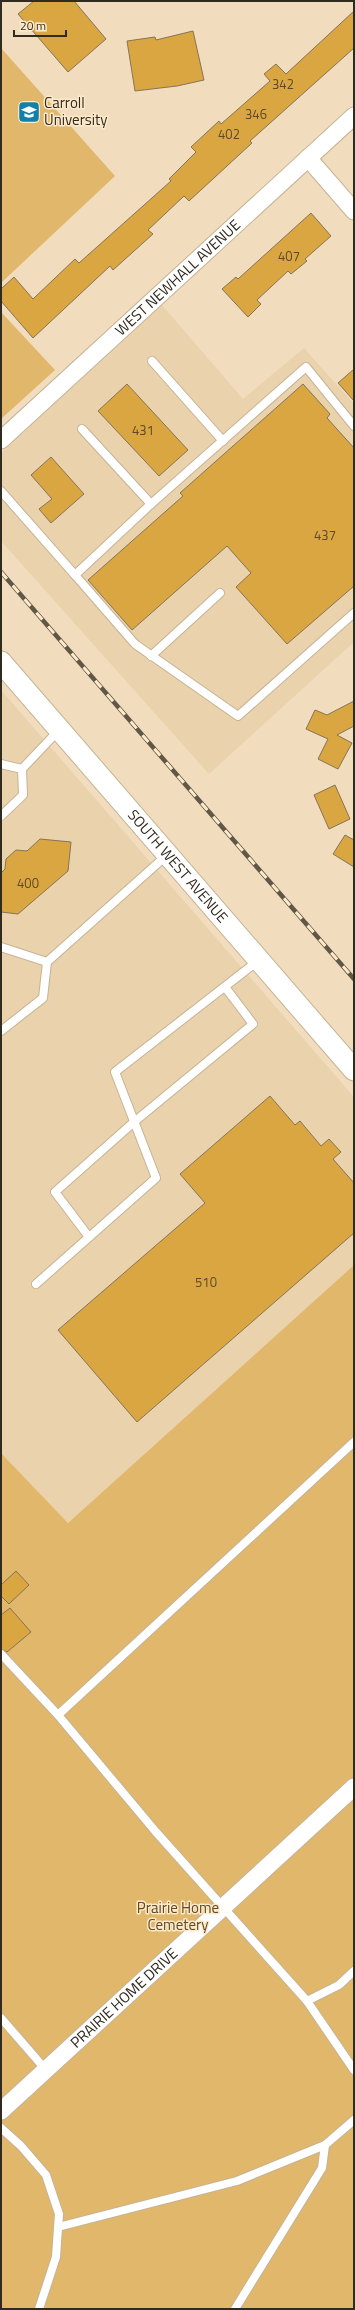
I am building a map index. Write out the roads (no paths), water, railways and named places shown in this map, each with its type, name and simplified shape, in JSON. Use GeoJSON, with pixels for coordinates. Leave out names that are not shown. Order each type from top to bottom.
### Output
{"type":"FeatureCollection","features":[{"type":"Feature","properties":{"kind":"street","name":"WEST NEWHALL AVENUE"},"geometry":{"type":"LineString","coordinates":[[1,440],[354,116]]}},
{"type":"Feature","properties":{"kind":"street"},"geometry":{"type":"LineString","coordinates":[[308,158],[354,212]]}},
{"type":"Feature","properties":{"kind":"street","name":"SOUTH WEST AVENUE"},"geometry":{"type":"LineString","coordinates":[[1,662],[354,1070]]}},
{"type":"Feature","properties":{"kind":"street","name":"PRAIRIE HOME DRIVE"},"geometry":{"type":"LineString","coordinates":[[1,2111],[354,1788]]}},
{"type":"Feature","properties":{"kind":"lane"},"geometry":{"type":"LineString","coordinates":[[152,362],[223,441]]}},
{"type":"Feature","properties":{"kind":"lane"},"geometry":{"type":"LineString","coordinates":[[75,575],[151,504],[306,367],[354,426]]}},
{"type":"Feature","properties":{"kind":"lane"},"geometry":{"type":"LineString","coordinates":[[82,429],[151,504]]}},
{"type":"Feature","properties":{"kind":"lane"},"geometry":{"type":"LineString","coordinates":[[1,491],[135,644],[238,716],[354,613]]}},
{"type":"Feature","properties":{"kind":"lane"},"geometry":{"type":"LineString","coordinates":[[151,656],[220,593]]}},
{"type":"Feature","properties":{"kind":"lane"},"geometry":{"type":"LineString","coordinates":[[1,816],[23,795],[22,769],[59,730]]}},
{"type":"Feature","properties":{"kind":"lane"},"geometry":{"type":"LineString","coordinates":[[1,764],[22,769]]}},
{"type":"Feature","properties":{"kind":"lane"},"geometry":{"type":"LineString","coordinates":[[1,1031],[44,998],[47,962],[167,855]]}},
{"type":"Feature","properties":{"kind":"lane"},"geometry":{"type":"LineString","coordinates":[[1,947],[47,962]]}},
{"type":"Feature","properties":{"kind":"lane"},"geometry":{"type":"LineString","coordinates":[[36,1284],[156,1178],[115,1072],[259,960]]}},
{"type":"Feature","properties":{"kind":"lane"},"geometry":{"type":"LineString","coordinates":[[89,1237],[55,1192],[134,1122],[253,1024],[225,986]]}},
{"type":"Feature","properties":{"kind":"lane"},"geometry":{"type":"LineString","coordinates":[[58,1715],[354,1442]]}},
{"type":"Feature","properties":{"kind":"lane"},"geometry":{"type":"LineString","coordinates":[[1,1654],[58,1715],[156,1832],[224,1906],[307,2001],[354,2070]]}},
{"type":"Feature","properties":{"kind":"lane"},"geometry":{"type":"LineString","coordinates":[[307,2001],[339,1985],[354,1971]]}},
{"type":"Feature","properties":{"kind":"lane"},"geometry":{"type":"LineString","coordinates":[[1,2018],[46,2070]]}},
{"type":"Feature","properties":{"kind":"lane"},"geometry":{"type":"LineString","coordinates":[[58,2227],[236,2181],[325,2145],[354,2120]]}},
{"type":"Feature","properties":{"kind":"lane"},"geometry":{"type":"LineString","coordinates":[[1,2128],[21,2146],[46,2175],[59,2214],[56,2257],[39,2309]]}},
{"type":"Feature","properties":{"kind":"lane"},"geometry":{"type":"LineString","coordinates":[[235,2309],[322,2168],[325,2145]]}},
{"type":"Feature","properties":{"kind":"railway"},"geometry":{"type":"LineString","coordinates":[[1,572],[354,979]]}},
{"type":"Feature","properties":{"kind":"place","name":"Carroll University"},"geometry":{"type":"Point","coordinates":[29,112]}},
{"type":"Feature","properties":{"kind":"park label","name":"Prairie Home Cemetery"},"geometry":{"type":"Point","coordinates":[178,1916]}}]}
